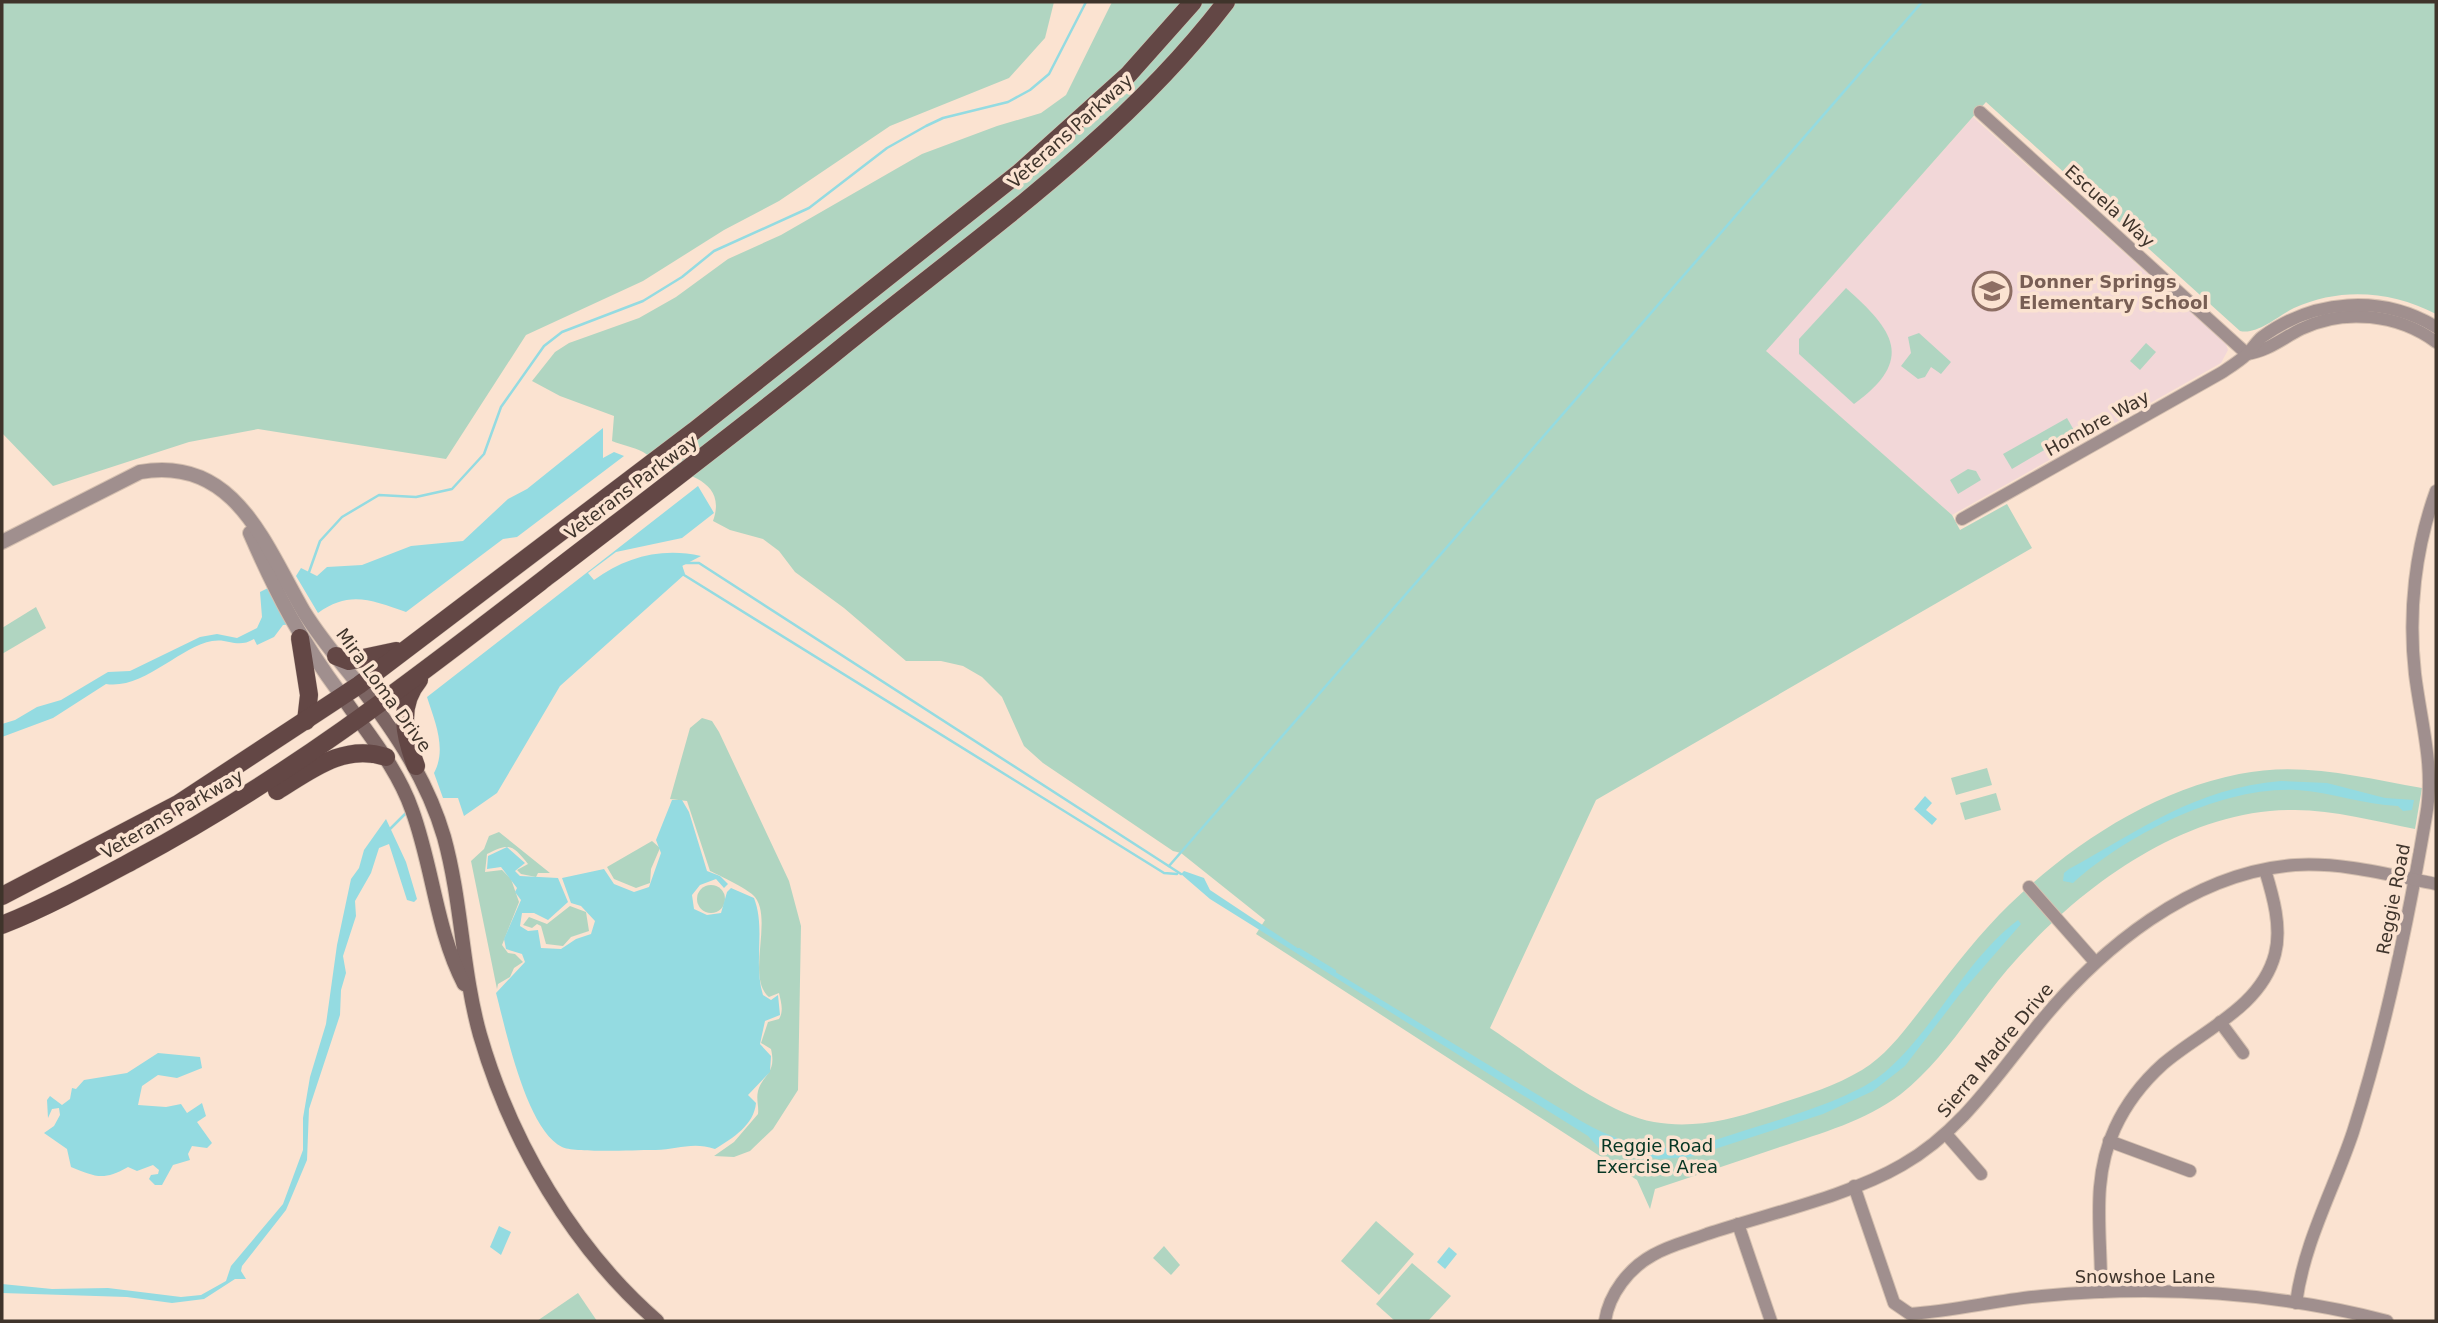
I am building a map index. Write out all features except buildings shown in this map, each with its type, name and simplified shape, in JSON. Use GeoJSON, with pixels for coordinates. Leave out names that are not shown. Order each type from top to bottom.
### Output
{"type":"FeatureCollection","features":[{"type":"Feature","properties":{"kind":"main road","name":"Veterans Parkway"},"geometry":{"type":"LineString","coordinates":[[2,896],[178,804],[359,685],[529,552],[694,431],[1020,172],[1128,75],[1193,2]]}},
{"type":"Feature","properties":{"kind":"main road","name":"Veterans Parkway"},"geometry":{"type":"LineString","coordinates":[[2,925],[94,882],[194,828],[280,776],[427,671],[722,445],[1046,183],[1145,94],[1226,2]]}},
{"type":"Feature","properties":{"kind":"main road"},"geometry":{"type":"LineString","coordinates":[[296,632],[309,695],[306,721]]}},
{"type":"Feature","properties":{"kind":"main road"},"geometry":{"type":"LineString","coordinates":[[336,656],[349,661],[358,660],[405,648]]}},
{"type":"Feature","properties":{"kind":"main road"},"geometry":{"type":"LineString","coordinates":[[415,766],[407,742],[407,701],[427,671]]}},
{"type":"Feature","properties":{"kind":"main road","name":"Mira Loma Drive"},"geometry":{"type":"LineString","coordinates":[[359,685],[415,766],[435,810],[448,857],[471,998],[496,1083],[539,1174],[581,1236],[651,1320]]}},
{"type":"Feature","properties":{"kind":"main road","name":"Mira Loma Drive"},"geometry":{"type":"LineString","coordinates":[[342,696],[386,757],[405,794],[418,828],[450,956],[471,998]]}},
{"type":"Feature","properties":{"kind":"main road"},"geometry":{"type":"LineString","coordinates":[[94,882],[124,877],[153,863],[227,822],[318,765],[351,752],[386,757]]}},
{"type":"Feature","properties":{"kind":"street","name":"Escuela Way"},"geometry":{"type":"LineString","coordinates":[[1980,112],[2247,354]]}},
{"type":"Feature","properties":{"kind":"street","name":"Hombre Way"},"geometry":{"type":"LineString","coordinates":[[1962,519],[2221,373],[2247,354],[2262,337],[2294,320],[2344,305],[2397,309],[2436,327]]}},
{"type":"Feature","properties":{"kind":"street","name":"Hombre Way"},"geometry":{"type":"LineString","coordinates":[[2247,354],[2260,352],[2310,325],[2356,316],[2400,322],[2436,342]]}},
{"type":"Feature","properties":{"kind":"street","name":"Mira Loma Drive"},"geometry":{"type":"LineString","coordinates":[[2,542],[117,483],[157,469],[176,469],[211,480],[225,490],[239,506],[288,581],[309,619],[359,685]]}},
{"type":"Feature","properties":{"kind":"street","name":"Reggie Road"},"geometry":{"type":"LineString","coordinates":[[2297,1303],[2308,1248],[2358,1112],[2404,941],[2415,880],[2429,798],[2430,772],[2413,656],[2414,593],[2421,544],[2436,491]]}},
{"type":"Feature","properties":{"kind":"street","name":"Mira Loma Drive"},"geometry":{"type":"LineString","coordinates":[[239,506],[272,585],[296,632],[342,696]]}},
{"type":"Feature","properties":{"kind":"street","name":"Sierra Madre Drive"},"geometry":{"type":"LineString","coordinates":[[1605,1321],[1619,1286],[1640,1263],[1668,1248],[1854,1186],[1898,1167],[1946,1135],[1978,1101],[2051,1009],[2095,962],[2146,924],[2188,899],[2231,879],[2295,865],[2343,867],[2436,884]]}},
{"type":"Feature","properties":{"kind":"street"},"geometry":{"type":"LineString","coordinates":[[2101,1292],[2099,1184],[2109,1141],[2125,1108],[2151,1075],[2256,991],[2276,953],[2277,925],[2265,870]]}},
{"type":"Feature","properties":{"kind":"street"},"geometry":{"type":"LineString","coordinates":[[2029,887],[2095,962]]}},
{"type":"Feature","properties":{"kind":"street"},"geometry":{"type":"LineString","coordinates":[[2220,1022],[2243,1053]]}},
{"type":"Feature","properties":{"kind":"street"},"geometry":{"type":"LineString","coordinates":[[1946,1135],[1980,1174]]}},
{"type":"Feature","properties":{"kind":"street"},"geometry":{"type":"LineString","coordinates":[[2109,1141],[2190,1171]]}},
{"type":"Feature","properties":{"kind":"street","name":"Snowshoe Lane"},"geometry":{"type":"LineString","coordinates":[[1854,1186],[1894,1303],[1902,1311],[1919,1313],[2006,1299],[2101,1292],[2196,1292],[2297,1303],[2387,1321]]}},
{"type":"Feature","properties":{"kind":"street"},"geometry":{"type":"LineString","coordinates":[[1738,1224],[1771,1321]]}},
{"type":"Feature","properties":{"kind":"shaded area","name":"Donner Springs Elementary School"},"geometry":{"type":"Polygon","coordinates":[[[1973,117],[2226,344],[2228,350],[2221,363],[1952,515],[1765,351],[1973,117]]]}},
{"type":"Feature","properties":{"kind":"green space"},"geometry":{"type":"Polygon","coordinates":[[[2,2],[1054,2],[1045,38],[1009,78],[890,126],[779,201],[724,230],[643,281],[526,335],[446,459],[258,429],[189,442],[53,486],[2,433],[2,2]]]}},
{"type":"Feature","properties":{"kind":"green space","name":"Reggie Road Exercise Area"},"geometry":{"type":"Polygon","coordinates":[[[1112,2],[2436,2],[2436,314],[2384,296],[2348,295],[2312,301],[2254,330],[2240,331],[1986,102],[1766,351],[1952,515],[1960,530],[2007,504],[2032,548],[1596,800],[1490,1028],[1592,1096],[1634,1117],[1668,1124],[1725,1120],[1827,1087],[1872,1063],[1898,1038],[1988,926],[2034,882],[2115,823],[2176,793],[2207,782],[2262,770],[2308,770],[2353,775],[2422,788],[2415,829],[2337,813],[2290,810],[2249,814],[2209,824],[2170,840],[2133,860],[2098,884],[2034,940],[1944,1051],[1901,1094],[1873,1112],[1812,1137],[1655,1189],[1650,1209],[1637,1180],[1256,934],[1265,920],[1181,853],[1173,851],[1043,763],[1024,746],[1002,697],[982,677],[963,666],[941,661],[906,661],[844,608],[795,572],[779,551],[763,539],[730,530],[713,521],[715,497],[702,482],[659,463],[639,450],[612,441],[614,416],[560,396],[532,381],[555,352],[569,343],[639,318],[676,297],[728,259],[781,235],[922,154],[1041,113],[1066,95],[1112,2]]]}},
{"type":"Feature","properties":{"kind":"green space"},"geometry":{"type":"Polygon","coordinates":[[[1846,288],[1876,318],[1886,331],[1891,345],[1891,359],[1886,373],[1854,404],[1799,354],[1799,339],[1846,288]]]}},
{"type":"Feature","properties":{"kind":"green space"},"geometry":{"type":"Polygon","coordinates":[[[1919,333],[1951,362],[1941,374],[1931,367],[1925,377],[1918,379],[1901,366],[1911,353],[1908,337],[1919,333]]]}},
{"type":"Feature","properties":{"kind":"green space"},"geometry":{"type":"Polygon","coordinates":[[[2146,343],[2156,352],[2140,370],[2130,361],[2146,343]]]}},
{"type":"Feature","properties":{"kind":"green space"},"geometry":{"type":"Polygon","coordinates":[[[2067,418],[2075,432],[2012,469],[2003,454],[2067,418]]]}},
{"type":"Feature","properties":{"kind":"green space"},"geometry":{"type":"Polygon","coordinates":[[[1968,469],[1976,471],[1981,480],[1958,494],[1950,480],[1968,469]]]}},
{"type":"Feature","properties":{"kind":"green space"},"geometry":{"type":"Polygon","coordinates":[[[36,607],[46,628],[2,654],[2,628],[36,607]]]}},
{"type":"Feature","properties":{"kind":"green space"},"geometry":{"type":"Polygon","coordinates":[[[702,718],[712,721],[719,732],[789,881],[801,926],[798,1090],[773,1129],[750,1151],[734,1157],[714,1156],[734,1142],[758,1114],[758,1091],[772,1064],[771,1049],[761,1043],[768,1022],[779,1019],[782,1006],[779,993],[769,997],[762,988],[759,976],[759,905],[750,892],[710,871],[687,801],[670,799],[690,728],[702,718]]]}},
{"type":"Feature","properties":{"kind":"green space"},"geometry":{"type":"Polygon","coordinates":[[[1987,768],[1992,785],[1956,795],[1951,778],[1987,768]]]}},
{"type":"Feature","properties":{"kind":"green space"},"geometry":{"type":"Polygon","coordinates":[[[1996,793],[2001,810],[1965,820],[1960,803],[1996,793]]]}},
{"type":"Feature","properties":{"kind":"green space"},"geometry":{"type":"Polygon","coordinates":[[[499,832],[550,873],[538,873],[536,877],[521,874],[517,870],[528,864],[510,847],[487,854],[485,872],[502,870],[511,879],[519,902],[502,945],[508,953],[515,954],[523,962],[514,968],[510,977],[498,984],[497,989],[471,861],[484,849],[489,836],[499,832]]]}},
{"type":"Feature","properties":{"kind":"green space"},"geometry":{"type":"Polygon","coordinates":[[[652,841],[660,848],[651,869],[650,883],[636,888],[614,879],[607,867],[652,841]]]}},
{"type":"Feature","properties":{"kind":"green space"},"geometry":{"type":"Polygon","coordinates":[[[711,885],[721,889],[725,899],[721,909],[711,913],[701,909],[697,899],[701,889],[711,885]]]}},
{"type":"Feature","properties":{"kind":"green space"},"geometry":{"type":"Polygon","coordinates":[[[570,906],[586,912],[589,931],[571,937],[563,946],[546,944],[541,926],[537,924],[532,928],[523,925],[529,917],[547,924],[570,906]]]}},
{"type":"Feature","properties":{"kind":"green space"},"geometry":{"type":"Polygon","coordinates":[[[1376,1221],[1414,1254],[1379,1295],[1341,1261],[1376,1221]]]}},
{"type":"Feature","properties":{"kind":"green space"},"geometry":{"type":"Polygon","coordinates":[[[1164,1246],[1180,1265],[1171,1275],[1153,1258],[1164,1246]]]}},
{"type":"Feature","properties":{"kind":"green space"},"geometry":{"type":"Polygon","coordinates":[[[1412,1263],[1451,1296],[1428,1321],[1395,1321],[1376,1304],[1412,1263]]]}},
{"type":"Feature","properties":{"kind":"green space"},"geometry":{"type":"Polygon","coordinates":[[[578,1293],[597,1321],[537,1321],[578,1293]]]}},
{"type":"Feature","properties":{"kind":"water"},"geometry":{"type":"Polygon","coordinates":[[[603,428],[603,458],[614,452],[624,456],[517,537],[503,539],[406,612],[371,601],[351,599],[340,601],[318,613],[296,576],[301,568],[317,576],[327,567],[362,565],[411,546],[463,541],[508,499],[527,489],[603,428]]]}},
{"type":"Feature","properties":{"kind":"water"},"geometry":{"type":"Polygon","coordinates":[[[698,486],[714,513],[682,538],[616,552],[588,573],[594,580],[618,565],[658,554],[701,556],[682,566],[684,575],[560,686],[497,793],[464,816],[458,798],[443,798],[434,773],[440,745],[427,697],[698,486]]]}},
{"type":"Feature","properties":{"kind":"water"},"geometry":{"type":"Polygon","coordinates":[[[276,584],[298,624],[283,625],[274,637],[257,645],[254,639],[243,643],[218,640],[200,645],[134,681],[106,684],[53,718],[2,737],[2,724],[37,707],[61,700],[108,672],[130,671],[200,637],[217,634],[237,638],[257,628],[262,617],[260,592],[276,584]]]}},
{"type":"Feature","properties":{"kind":"water"},"geometry":{"type":"Polygon","coordinates":[[[2281,781],[2327,783],[2385,798],[2414,800],[2412,810],[2403,811],[2398,806],[2297,790],[2238,796],[2208,805],[2148,831],[2120,847],[2073,883],[2063,881],[2064,873],[2069,869],[2170,813],[2222,792],[2281,781]]]}},
{"type":"Feature","properties":{"kind":"water"},"geometry":{"type":"Polygon","coordinates":[[[1925,796],[1932,803],[1926,810],[1937,819],[1932,825],[1914,809],[1925,796]]]}},
{"type":"Feature","properties":{"kind":"water"},"geometry":{"type":"Polygon","coordinates":[[[672,800],[682,800],[689,812],[707,871],[720,876],[728,884],[724,888],[716,879],[700,885],[692,895],[694,909],[707,915],[721,913],[727,892],[731,888],[754,898],[759,922],[760,983],[763,995],[771,1000],[778,995],[780,1015],[765,1021],[760,1044],[771,1056],[770,1072],[748,1095],[756,1103],[747,1124],[715,1149],[690,1146],[661,1150],[568,1149],[549,1137],[538,1121],[512,1053],[496,993],[525,962],[522,954],[506,949],[504,939],[521,900],[515,892],[517,888],[501,867],[487,869],[488,856],[507,847],[525,863],[515,871],[520,876],[558,878],[568,902],[548,920],[534,913],[522,913],[520,926],[528,931],[538,930],[541,948],[561,949],[576,939],[591,934],[595,921],[581,906],[571,903],[562,878],[604,869],[614,884],[634,892],[649,887],[661,853],[656,840],[672,800]]]}},
{"type":"Feature","properties":{"kind":"water"},"geometry":{"type":"Polygon","coordinates":[[[386,819],[406,862],[417,899],[414,902],[407,900],[389,844],[379,848],[371,873],[355,901],[356,916],[343,956],[346,973],[341,990],[340,1015],[309,1109],[307,1160],[286,1210],[242,1266],[241,1271],[246,1279],[235,1279],[204,1299],[172,1303],[127,1297],[2,1293],[2,1284],[52,1289],[108,1288],[181,1297],[201,1295],[226,1281],[231,1266],[283,1204],[303,1150],[303,1118],[310,1077],[326,1024],[337,945],[351,879],[359,868],[364,850],[386,819]]]}},
{"type":"Feature","properties":{"kind":"water"},"geometry":{"type":"Polygon","coordinates":[[[1184,871],[1204,878],[1210,890],[1314,959],[1581,1121],[1611,1136],[1658,1147],[1674,1148],[1707,1143],[1825,1104],[1869,1084],[1903,1055],[1999,936],[2018,920],[2021,924],[1960,994],[1905,1066],[1873,1091],[1823,1114],[1690,1157],[1658,1159],[1615,1149],[1605,1155],[1588,1136],[1210,899],[1181,874],[1184,871]]]}},
{"type":"Feature","properties":{"kind":"water"},"geometry":{"type":"Polygon","coordinates":[[[158,1053],[200,1057],[202,1068],[177,1078],[158,1075],[142,1086],[138,1105],[166,1107],[181,1104],[187,1113],[202,1103],[206,1116],[197,1122],[212,1143],[207,1148],[192,1146],[188,1154],[190,1160],[173,1165],[162,1185],[155,1185],[149,1179],[151,1175],[158,1174],[159,1170],[153,1165],[137,1171],[128,1167],[106,1176],[71,1167],[67,1149],[44,1133],[54,1126],[60,1115],[59,1108],[52,1109],[48,1118],[47,1100],[50,1096],[62,1105],[70,1099],[72,1088],[76,1089],[84,1080],[127,1073],[158,1053]]]}},
{"type":"Feature","properties":{"kind":"water"},"geometry":{"type":"Polygon","coordinates":[[[499,1226],[511,1232],[501,1255],[490,1247],[499,1226]]]}},
{"type":"Feature","properties":{"kind":"water"},"geometry":{"type":"Polygon","coordinates":[[[1449,1247],[1457,1254],[1445,1269],[1437,1262],[1449,1247]]]}},
{"type":"Feature","properties":{"kind":"waterway"},"geometry":{"type":"LineString","coordinates":[[308,575],[320,541],[342,517],[379,495],[416,497],[452,489],[484,454],[501,407],[544,346],[562,332],[643,301],[682,277],[714,251],[809,208],[887,148],[926,126],[943,118],[1008,102],[1030,90],[1049,74],[1086,2]]}},
{"type":"Feature","properties":{"kind":"waterway"},"geometry":{"type":"LineString","coordinates":[[1169,866],[1922,2]]}},
{"type":"Feature","properties":{"kind":"waterway"},"geometry":{"type":"LineString","coordinates":[[684,563],[699,563],[1181,874]]}},
{"type":"Feature","properties":{"kind":"waterway"},"geometry":{"type":"LineString","coordinates":[[681,566],[684,575],[1164,873],[1177,874]]}},
{"type":"Feature","properties":{"kind":"waterway"},"geometry":{"type":"LineString","coordinates":[[388,831],[406,813]]}},
{"type":"Feature","properties":{"kind":"waterway"},"geometry":{"type":"LineString","coordinates":[[1299,949],[1335,971]]}},
{"type":"Feature","properties":{"kind":"place","name":"Donner Springs Elementary School"},"geometry":{"type":"Point","coordinates":[1992,291]}}]}
